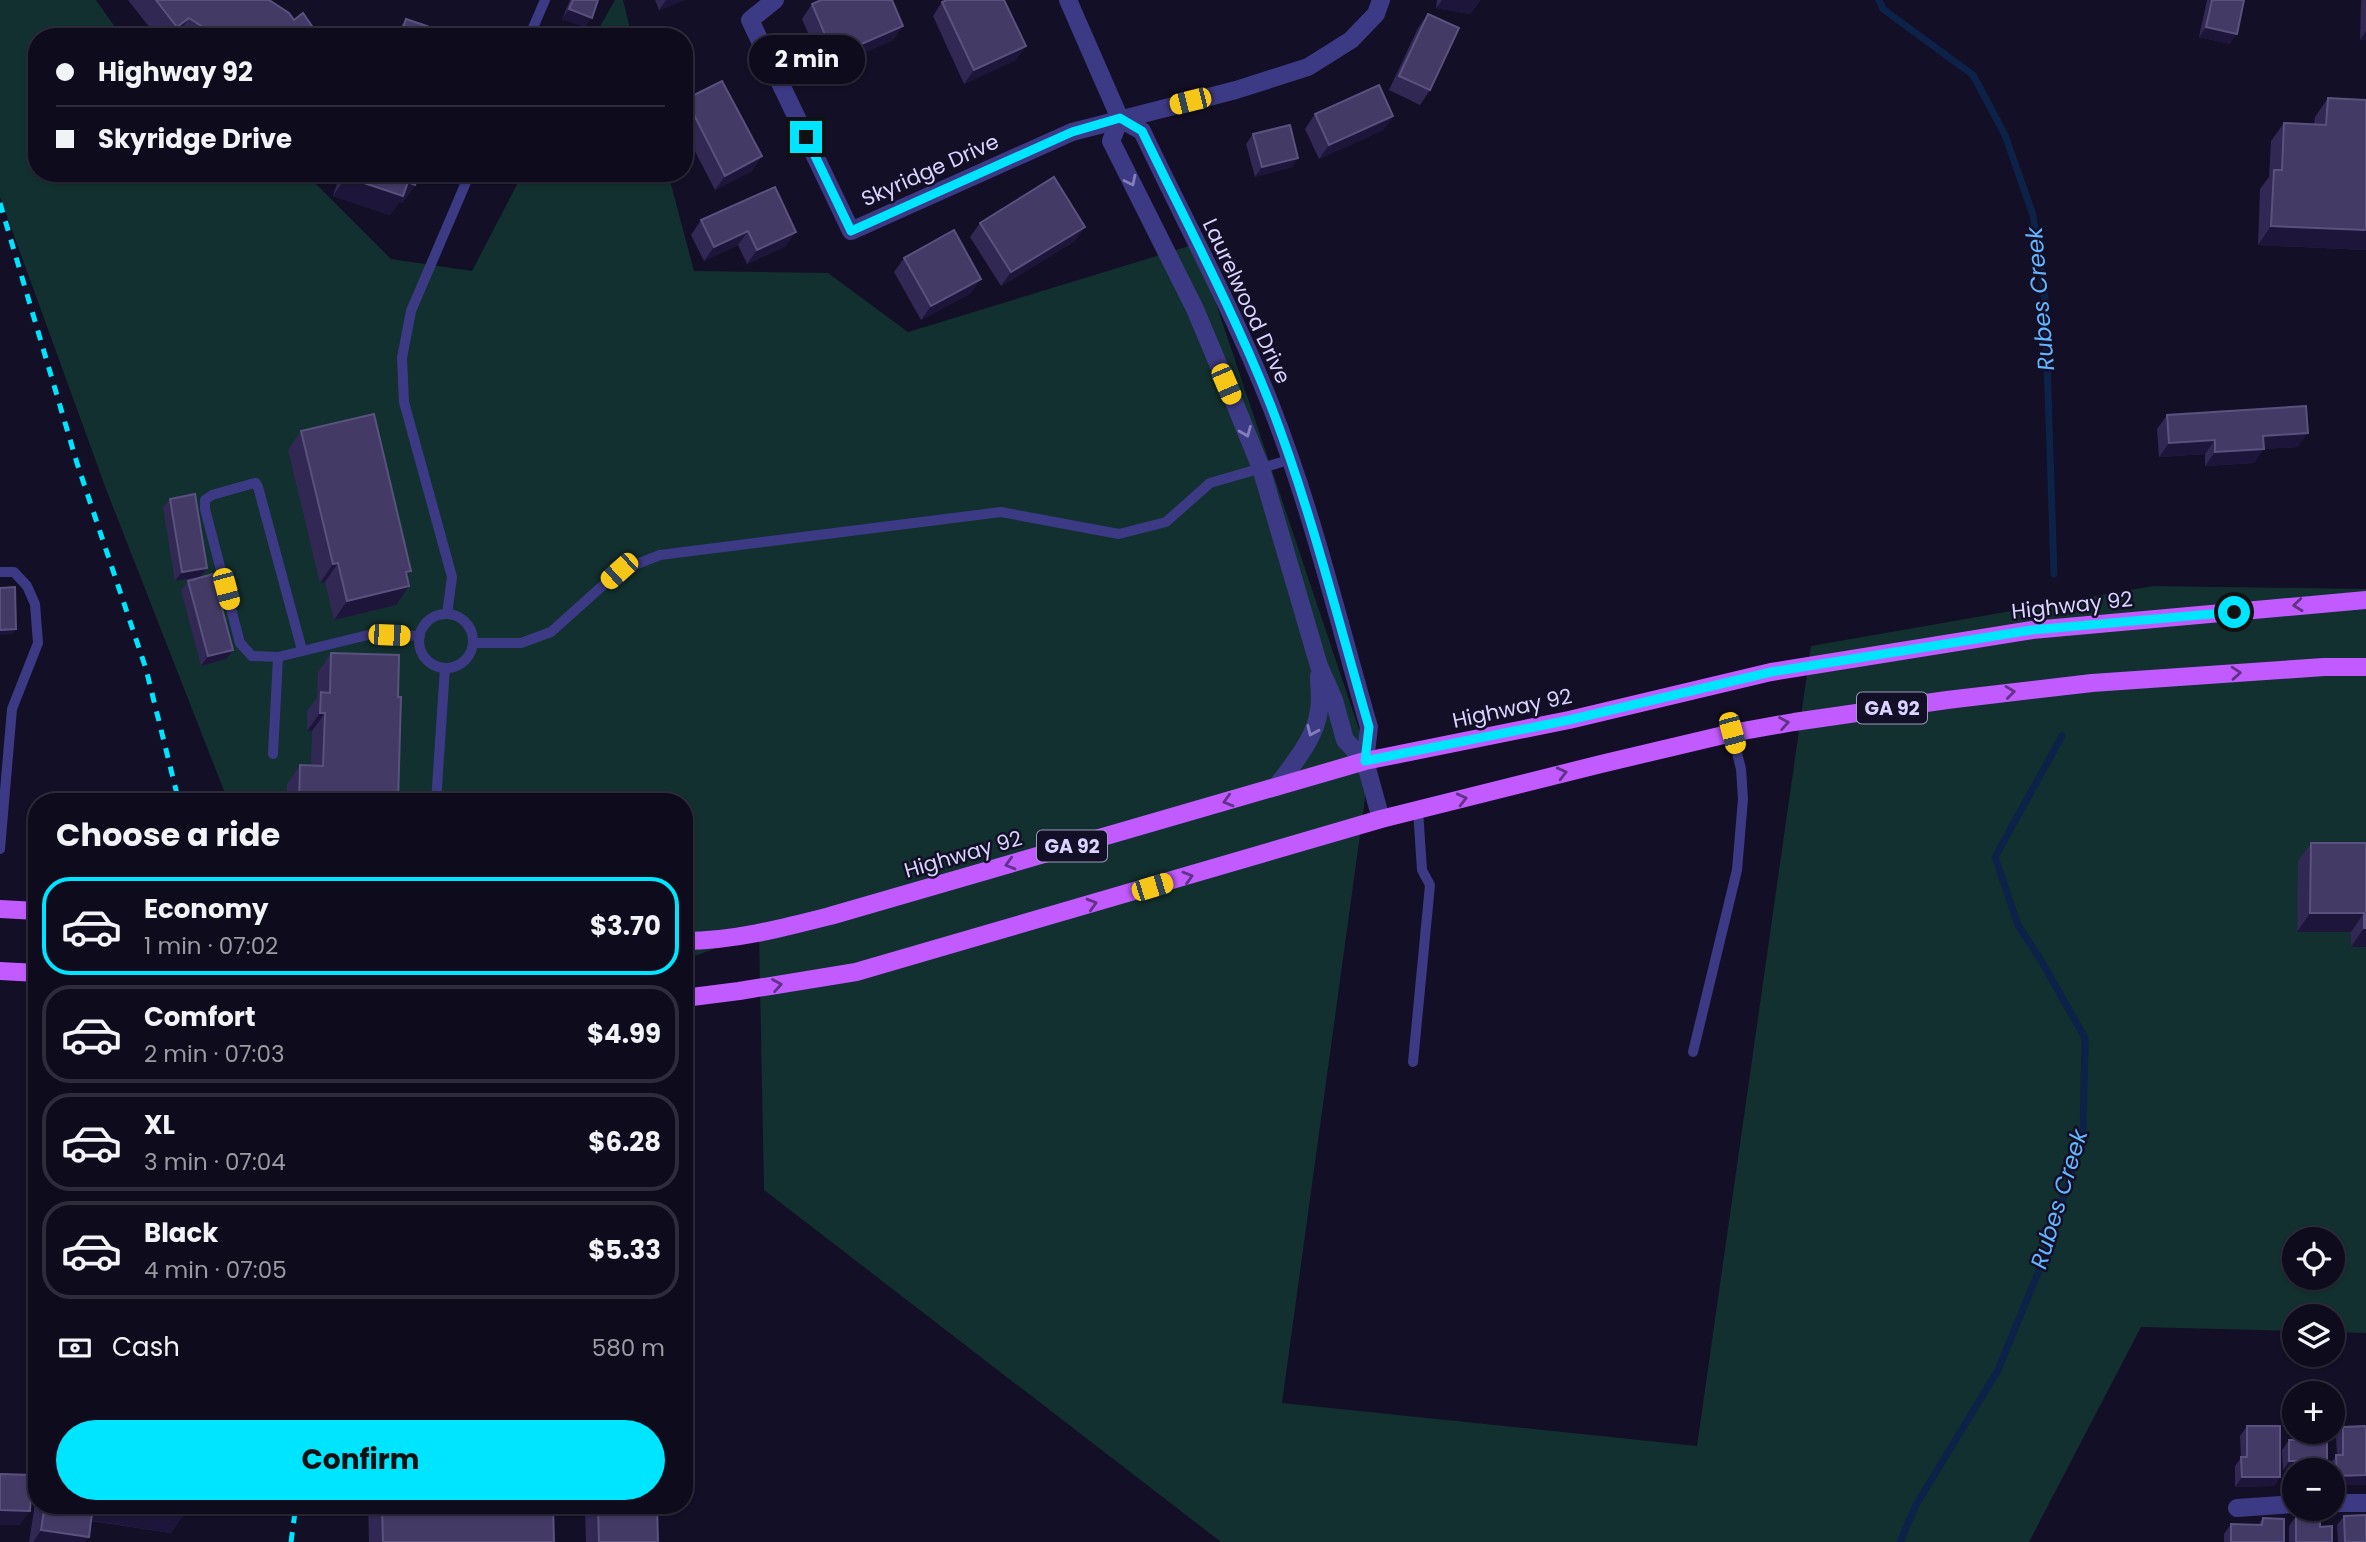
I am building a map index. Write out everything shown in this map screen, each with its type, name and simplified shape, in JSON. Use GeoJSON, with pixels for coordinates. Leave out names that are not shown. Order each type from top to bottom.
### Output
{"type":"FeatureCollection","features":[{"type":"Feature","properties":{"kind":"main road","name":"Highway 92"},"geometry":{"type":"LineString","coordinates":[[693,941],[779,929],[830,916],[1365,761],[1569,720],[1771,672],[2006,634],[2366,600]]}},
{"type":"Feature","properties":{"kind":"main road","name":"GA 92"},"geometry":{"type":"LineString","coordinates":[[693,997],[856,972],[1381,819],[1732,733],[1947,700],[2092,682],[2324,667],[2366,667]]}},
{"type":"Feature","properties":{"kind":"main road"},"geometry":{"type":"LineString","coordinates":[[0,909],[28,911]]}},
{"type":"Feature","properties":{"kind":"main road"},"geometry":{"type":"LineString","coordinates":[[0,971],[28,972]]}},
{"type":"Feature","properties":{"kind":"street","name":"Skyridge Drive"},"geometry":{"type":"LineString","coordinates":[[775,0],[750,20],[851,231],[1072,132],[1120,118]]}},
{"type":"Feature","properties":{"kind":"street","name":"Laurelwood Drive"},"geometry":{"type":"LineString","coordinates":[[1068,0],[1120,118],[1142,131],[1248,353],[1271,408],[1303,499],[1369,727],[1365,761],[1381,819]]}},
{"type":"Feature","properties":{"kind":"street"},"geometry":{"type":"LineString","coordinates":[[1120,118],[1236,90],[1308,67],[1351,40],[1376,14],[1381,0]]}},
{"type":"Feature","properties":{"kind":"street","name":"Laurelwood Drive"},"geometry":{"type":"LineString","coordinates":[[1120,118],[1111,141],[1195,309],[1261,468],[1319,666],[1334,700],[1345,740],[1365,761]]}},
{"type":"Feature","properties":{"kind":"street","name":"Laurelwood Drive"},"geometry":{"type":"LineString","coordinates":[[1276,787],[1293,764],[1316,723],[1320,709],[1319,666]]}},
{"type":"Feature","properties":{"kind":"street"},"geometry":{"type":"LineString","coordinates":[[2345,1503],[2366,1503]]}},
{"type":"Feature","properties":{"kind":"street"},"geometry":{"type":"LineString","coordinates":[[2237,1508],[2282,1505]]}},
{"type":"Feature","properties":{"kind":"lane"},"geometry":{"type":"LineString","coordinates":[[533,28],[545,0]]}},
{"type":"Feature","properties":{"kind":"lane"},"geometry":{"type":"LineString","coordinates":[[447,614],[452,577],[404,402],[402,358],[411,311],[466,182]]}},
{"type":"Feature","properties":{"kind":"lane"},"geometry":{"type":"LineString","coordinates":[[473,643],[521,643],[551,632],[619,571],[660,555],[1001,512],[1119,534],[1166,522],[1210,483],[1289,460]]}},
{"type":"Feature","properties":{"kind":"lane"},"geometry":{"type":"LineString","coordinates":[[302,650],[256,483],[212,495],[205,500],[205,509],[240,643],[252,656],[278,657],[372,634],[420,636]]}},
{"type":"Feature","properties":{"kind":"lane"},"geometry":{"type":"LineString","coordinates":[[0,572],[14,572],[27,586],[34,604],[38,643],[12,709],[0,849]]}},
{"type":"Feature","properties":{"kind":"lane"},"geometry":{"type":"LineString","coordinates":[[447,614],[463,619],[469,626],[473,643],[471,653],[465,660],[458,665],[445,667],[433,664],[427,659],[419,644],[428,621],[447,614]]}},
{"type":"Feature","properties":{"kind":"lane"},"geometry":{"type":"LineString","coordinates":[[273,754],[278,657]]}},
{"type":"Feature","properties":{"kind":"lane"},"geometry":{"type":"LineString","coordinates":[[437,793],[445,667]]}},
{"type":"Feature","properties":{"kind":"lane"},"geometry":{"type":"LineString","coordinates":[[1693,1052],[1737,870],[1743,799],[1741,769],[1732,733]]}},
{"type":"Feature","properties":{"kind":"lane"},"geometry":{"type":"LineString","coordinates":[[1413,1062],[1430,885],[1422,870],[1418,810]]}},
{"type":"Feature","properties":{"kind":"green space"},"geometry":{"type":"Polygon","coordinates":[[[0,0],[96,0],[116,28],[28,28],[28,182],[314,182],[391,259],[472,271],[518,182],[670,182],[694,271],[828,273],[908,332],[1196,244],[1370,762],[1282,1403],[1697,1446],[1811,646],[2153,586],[2366,589],[2366,1333],[2345,1332],[2345,1304],[2282,1304],[2282,1331],[2141,1327],[2029,1542],[1221,1542],[764,1190],[759,932],[693,957],[693,793],[225,793],[106,489],[0,197],[0,0]]]}},
{"type":"Feature","properties":{"kind":"green space"},"geometry":{"type":"Polygon","coordinates":[[[615,0],[623,0],[630,28],[599,28],[615,0]]]}},
{"type":"Feature","properties":{"kind":"building"},"geometry":{"type":"Polygon","coordinates":[[[156,0],[269,0],[289,13],[294,20],[303,13],[313,28],[204,28],[189,18],[177,27],[156,0]]]}},
{"type":"Feature","properties":{"kind":"building"},"geometry":{"type":"Polygon","coordinates":[[[573,0],[598,0],[592,18],[569,9],[573,0]]]}},
{"type":"Feature","properties":{"kind":"building"},"geometry":{"type":"Polygon","coordinates":[[[821,0],[892,0],[903,26],[834,56],[812,4],[821,0]]]}},
{"type":"Feature","properties":{"kind":"building"},"geometry":{"type":"Polygon","coordinates":[[[1004,0],[1026,46],[974,70],[942,2],[1004,0]]]}},
{"type":"Feature","properties":{"kind":"building"},"geometry":{"type":"Polygon","coordinates":[[[2212,0],[2244,0],[2237,34],[2206,27],[2212,0]]]}},
{"type":"Feature","properties":{"kind":"building"},"geometry":{"type":"Polygon","coordinates":[[[1428,14],[1459,28],[1430,90],[1399,76],[1428,14]]]}},
{"type":"Feature","properties":{"kind":"building"},"geometry":{"type":"Polygon","coordinates":[[[406,19],[432,28],[403,28],[406,19]]]}},
{"type":"Feature","properties":{"kind":"building"},"geometry":{"type":"Polygon","coordinates":[[[722,81],[762,156],[725,176],[693,113],[693,96],[722,81]]]}},
{"type":"Feature","properties":{"kind":"building"},"geometry":{"type":"Polygon","coordinates":[[[1379,85],[1393,116],[1329,145],[1315,114],[1379,85]]]}},
{"type":"Feature","properties":{"kind":"building"},"geometry":{"type":"Polygon","coordinates":[[[2328,98],[2366,100],[2366,230],[2271,226],[2274,170],[2282,170],[2284,123],[2326,125],[2328,98]]]}},
{"type":"Feature","properties":{"kind":"building"},"geometry":{"type":"Polygon","coordinates":[[[1290,125],[1298,158],[1262,167],[1253,134],[1290,125]]]}},
{"type":"Feature","properties":{"kind":"building"},"geometry":{"type":"Polygon","coordinates":[[[1054,177],[1085,227],[1011,272],[980,223],[1054,177]]]}},
{"type":"Feature","properties":{"kind":"building"},"geometry":{"type":"Polygon","coordinates":[[[361,182],[408,182],[403,196],[361,182]]]}},
{"type":"Feature","properties":{"kind":"building"},"geometry":{"type":"Polygon","coordinates":[[[775,187],[796,232],[757,250],[748,231],[714,247],[701,220],[775,187]]]}},
{"type":"Feature","properties":{"kind":"building"},"geometry":{"type":"Polygon","coordinates":[[[954,230],[981,279],[931,306],[904,258],[954,230]]]}},
{"type":"Feature","properties":{"kind":"building"},"geometry":{"type":"Polygon","coordinates":[[[2306,406],[2308,433],[2263,436],[2264,449],[2215,452],[2215,440],[2169,443],[2167,415],[2306,406]]]}},
{"type":"Feature","properties":{"kind":"building"},"geometry":{"type":"Polygon","coordinates":[[[374,414],[411,571],[406,572],[409,586],[347,601],[338,563],[333,564],[301,431],[374,414]]]}},
{"type":"Feature","properties":{"kind":"building"},"geometry":{"type":"Polygon","coordinates":[[[195,494],[207,568],[182,572],[170,499],[195,494]]]}},
{"type":"Feature","properties":{"kind":"building"},"geometry":{"type":"Polygon","coordinates":[[[213,574],[233,650],[208,656],[188,581],[213,574]]]}},
{"type":"Feature","properties":{"kind":"building"},"geometry":{"type":"Polygon","coordinates":[[[15,587],[16,629],[0,630],[0,588],[15,587]]]}},
{"type":"Feature","properties":{"kind":"building"},"geometry":{"type":"Polygon","coordinates":[[[331,653],[399,655],[398,697],[401,697],[398,793],[299,793],[300,765],[323,766],[325,713],[320,713],[321,692],[330,693],[331,653]]]}},
{"type":"Feature","properties":{"kind":"building"},"geometry":{"type":"Polygon","coordinates":[[[2311,843],[2366,843],[2366,928],[2364,913],[2310,913],[2311,843]]]}},
{"type":"Feature","properties":{"kind":"building"},"geometry":{"type":"Polygon","coordinates":[[[2247,1426],[2280,1426],[2280,1477],[2242,1477],[2241,1457],[2247,1457],[2247,1426]]]}},
{"type":"Feature","properties":{"kind":"building"},"geometry":{"type":"Polygon","coordinates":[[[2366,1426],[2366,1475],[2345,1476],[2345,1458],[2336,1458],[2336,1455],[2343,1455],[2345,1427],[2366,1426]]]}},
{"type":"Feature","properties":{"kind":"building"},"geometry":{"type":"Polygon","coordinates":[[[2289,1444],[2327,1444],[2327,1458],[2289,1458],[2289,1444]]]}},
{"type":"Feature","properties":{"kind":"building"},"geometry":{"type":"Polygon","coordinates":[[[0,1474],[28,1475],[28,1511],[0,1510],[0,1474]]]}},
{"type":"Feature","properties":{"kind":"building"},"geometry":{"type":"Polygon","coordinates":[[[44,1514],[92,1514],[89,1537],[41,1530],[44,1514]]]}},
{"type":"Feature","properties":{"kind":"building"},"geometry":{"type":"Polygon","coordinates":[[[382,1514],[553,1514],[554,1542],[383,1542],[382,1514]]]}},
{"type":"Feature","properties":{"kind":"building"},"geometry":{"type":"Polygon","coordinates":[[[598,1514],[657,1514],[658,1542],[599,1542],[598,1514]]]}},
{"type":"Feature","properties":{"kind":"building"},"geometry":{"type":"Polygon","coordinates":[[[2366,1515],[2366,1542],[2345,1542],[2345,1516],[2366,1515]]]}},
{"type":"Feature","properties":{"kind":"building"},"geometry":{"type":"Polygon","coordinates":[[[2263,1518],[2282,1519],[2284,1542],[2231,1542],[2231,1524],[2262,1525],[2263,1518]]]}},
{"type":"Feature","properties":{"kind":"building"},"geometry":{"type":"Polygon","coordinates":[[[2296,1521],[2320,1521],[2320,1527],[2332,1526],[2332,1542],[2296,1542],[2296,1521]]]}},
{"type":"Feature","properties":{"kind":"waterway","name":"Rubes Creek"},"geometry":{"type":"LineString","coordinates":[[1879,0],[1883,9],[1973,75],[2005,135],[2033,215],[2045,299],[2054,574]]}},
{"type":"Feature","properties":{"kind":"waterway","name":"Rubes Creek"},"geometry":{"type":"LineString","coordinates":[[1900,1542],[1916,1505],[1998,1370],[2044,1258],[2083,1136],[2085,1038],[2018,925],[1995,857],[2062,736]]}},
{"type":"Feature","properties":{"kind":"railway"},"geometry":{"type":"LineString","coordinates":[[0,203],[77,463],[146,669],[177,793]]}},
{"type":"Feature","properties":{"kind":"railway"},"geometry":{"type":"LineString","coordinates":[[291,1542],[295,1514]]}},
{"type":"Feature","properties":{"kind":"route"},"geometry":{"type":"LineString","coordinates":[[806,137],[851,231],[1072,132],[1120,118],[1142,131],[1229,312],[1271,408],[1303,499],[1369,727],[1365,761],[1569,720],[1771,672],[2032,630],[2234,612]]}}]}
